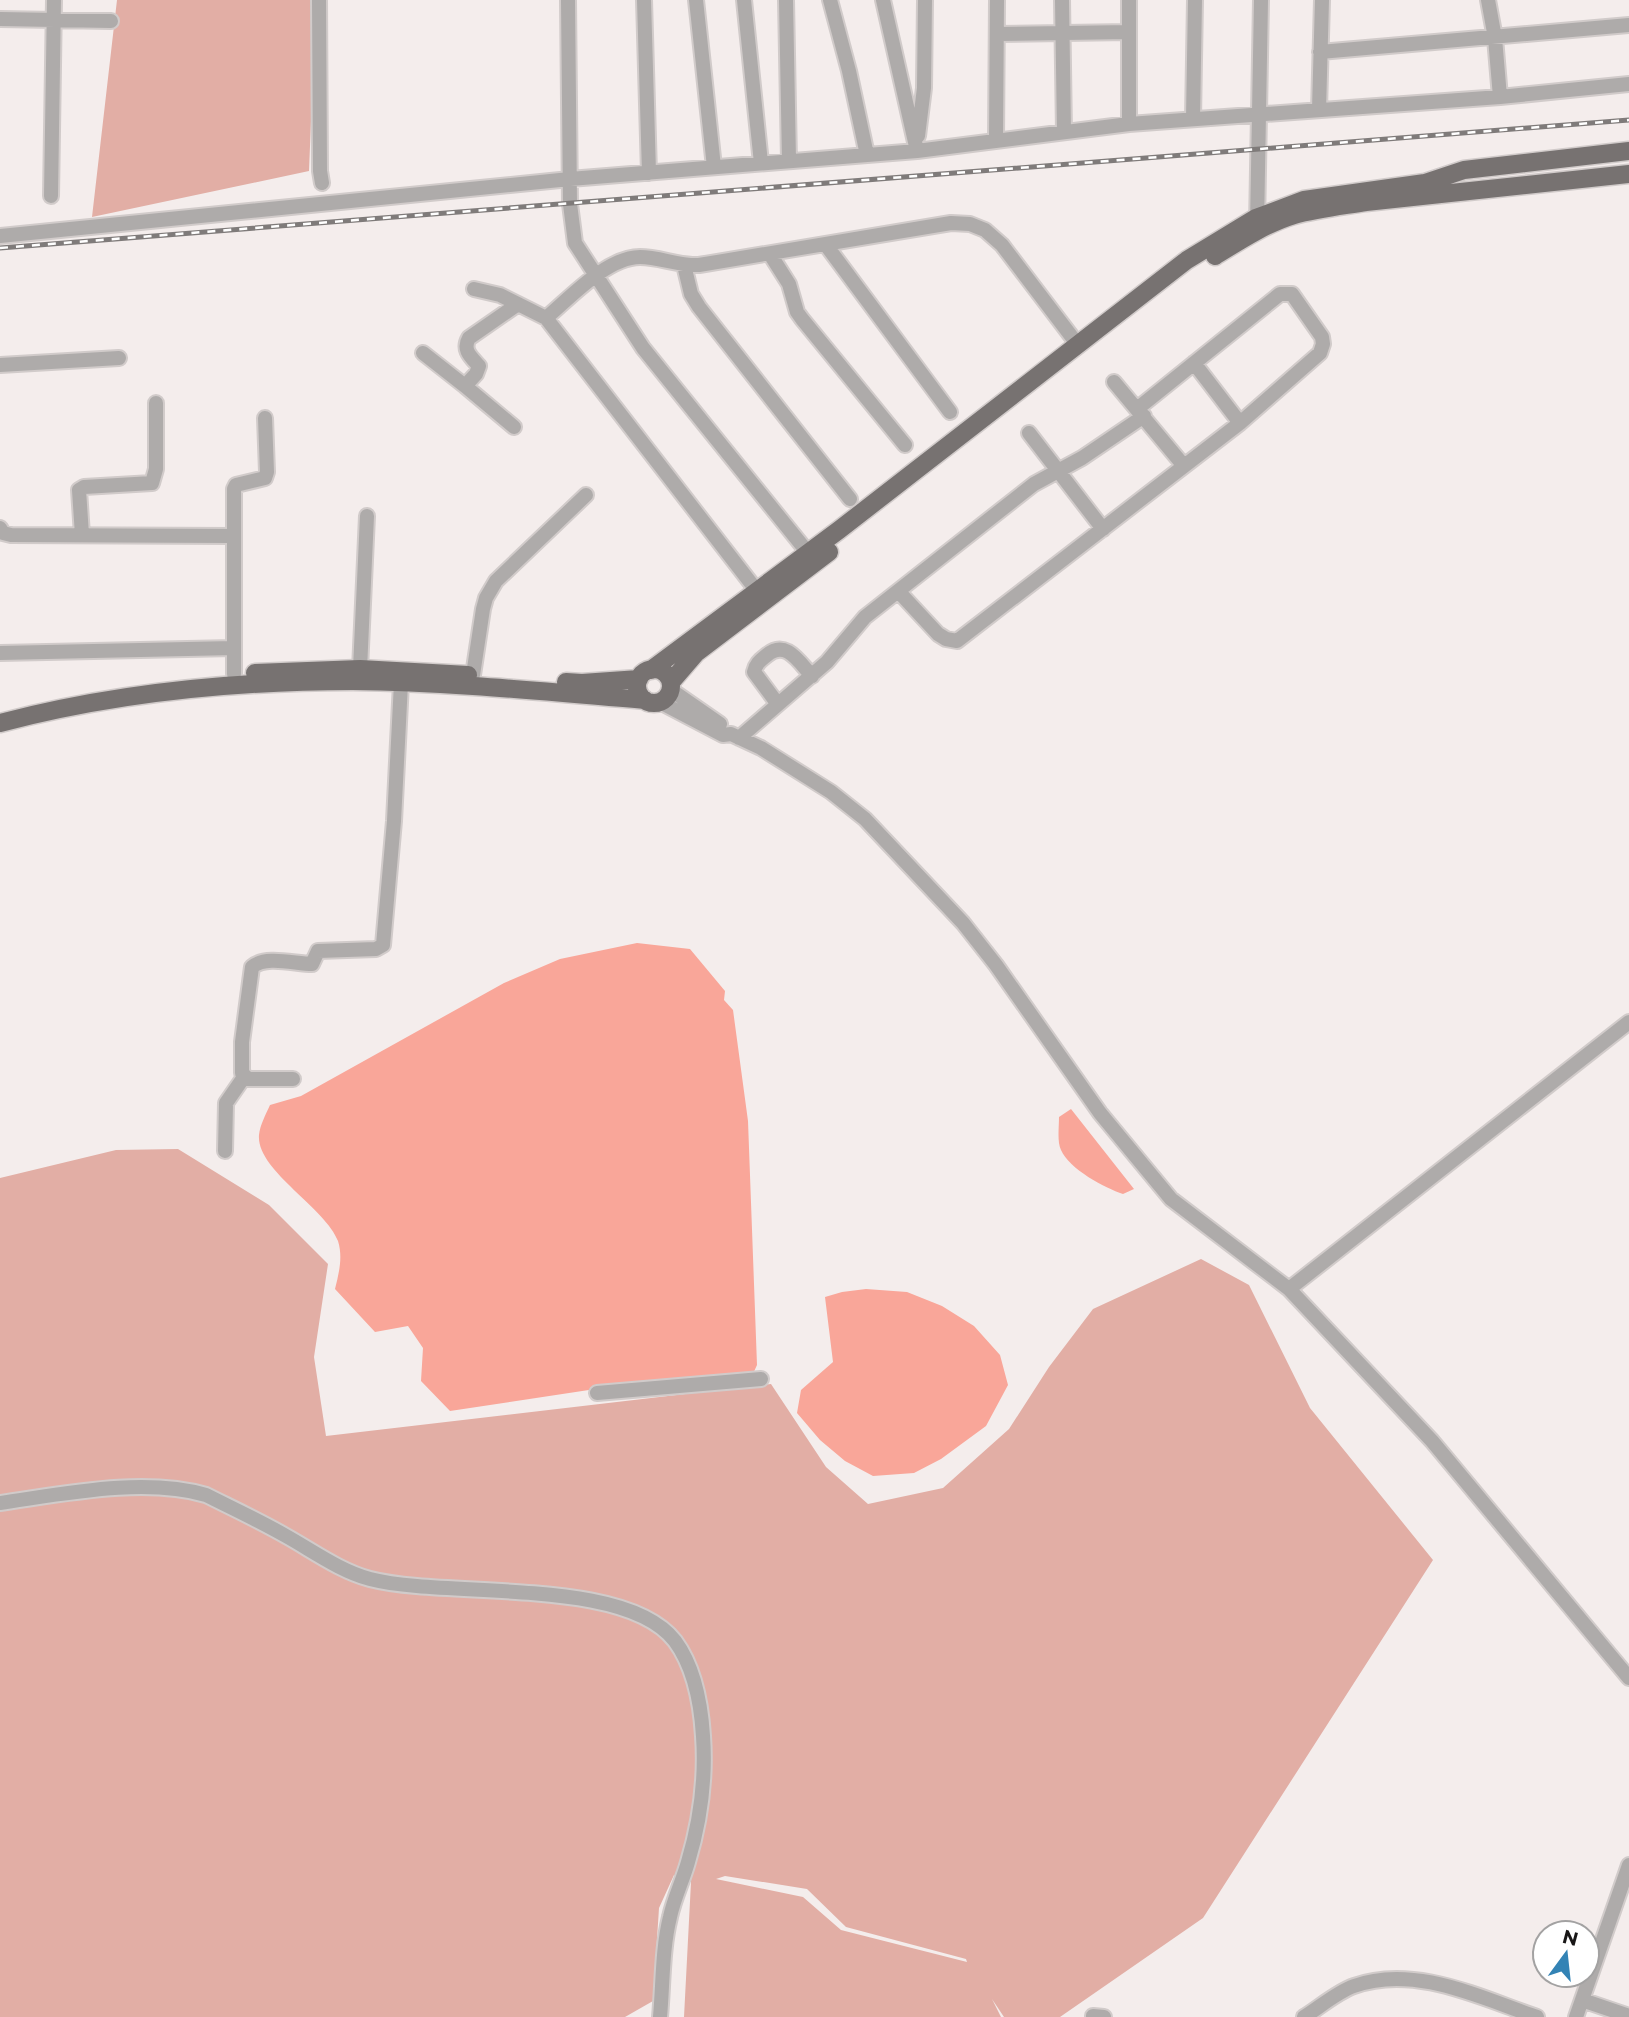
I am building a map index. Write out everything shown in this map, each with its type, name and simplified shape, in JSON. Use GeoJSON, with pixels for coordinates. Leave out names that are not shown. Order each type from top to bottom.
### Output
{"type":"FeatureCollection","features":[{"type":"Feature","properties":{"kind":"main road"},"geometry":{"type":"LineString","coordinates":[[662,694],[696,653],[1187,260],[1304,200],[1425,183],[1464,170],[1629,151]]}},
{"type":"Feature","properties":{"kind":"main road"},"geometry":{"type":"LineString","coordinates":[[662,694],[639,694],[645,674],[757,591],[812,558],[999,422],[1152,300],[1257,225],[1366,202],[1629,172]]}},
{"type":"Feature","properties":{"kind":"main road"},"geometry":{"type":"LineString","coordinates":[[0,714],[100,690],[234,674],[296,670],[415,670],[582,683],[659,670],[667,675],[662,694]]}},
{"type":"Feature","properties":{"kind":"main road"},"geometry":{"type":"LineString","coordinates":[[0,723],[91,702],[178,691],[287,683],[401,682],[662,694]]}},
{"type":"Feature","properties":{"kind":"street"},"geometry":{"type":"LineString","coordinates":[[51,195],[54,0]]}},
{"type":"Feature","properties":{"kind":"street"},"geometry":{"type":"LineString","coordinates":[[319,0],[320,171],[323,183]]}},
{"type":"Feature","properties":{"kind":"street"},"geometry":{"type":"LineString","coordinates":[[568,0],[570,204],[575,243],[643,348],[812,558]]}},
{"type":"Feature","properties":{"kind":"street"},"geometry":{"type":"LineString","coordinates":[[644,0],[649,173]]}},
{"type":"Feature","properties":{"kind":"street"},"geometry":{"type":"LineString","coordinates":[[696,0],[714,167]]}},
{"type":"Feature","properties":{"kind":"street"},"geometry":{"type":"LineString","coordinates":[[744,0],[761,163]]}},
{"type":"Feature","properties":{"kind":"street"},"geometry":{"type":"LineString","coordinates":[[786,0],[789,161]]}},
{"type":"Feature","properties":{"kind":"street"},"geometry":{"type":"LineString","coordinates":[[830,0],[867,155]]}},
{"type":"Feature","properties":{"kind":"street"},"geometry":{"type":"LineString","coordinates":[[883,0],[917,151]]}},
{"type":"Feature","properties":{"kind":"street"},"geometry":{"type":"LineString","coordinates":[[917,151],[924,88],[925,0]]}},
{"type":"Feature","properties":{"kind":"street"},"geometry":{"type":"LineString","coordinates":[[996,141],[997,0]]}},
{"type":"Feature","properties":{"kind":"street"},"geometry":{"type":"LineString","coordinates":[[1062,0],[1065,132]]}},
{"type":"Feature","properties":{"kind":"street"},"geometry":{"type":"LineString","coordinates":[[1129,0],[1129,124]]}},
{"type":"Feature","properties":{"kind":"street"},"geometry":{"type":"LineString","coordinates":[[1193,119],[1195,0]]}},
{"type":"Feature","properties":{"kind":"street"},"geometry":{"type":"LineString","coordinates":[[1257,225],[1261,0]]}},
{"type":"Feature","properties":{"kind":"street"},"geometry":{"type":"LineString","coordinates":[[1319,110],[1322,0]]}},
{"type":"Feature","properties":{"kind":"street"},"geometry":{"type":"LineString","coordinates":[[1488,0],[1495,38],[1499,100]]}},
{"type":"Feature","properties":{"kind":"street"},"geometry":{"type":"LineString","coordinates":[[0,19],[111,21]]}},
{"type":"Feature","properties":{"kind":"street"},"geometry":{"type":"LineString","coordinates":[[1321,52],[1629,25]]}},
{"type":"Feature","properties":{"kind":"street"},"geometry":{"type":"LineString","coordinates":[[997,34],[1129,32]]}},
{"type":"Feature","properties":{"kind":"street"},"geometry":{"type":"LineString","coordinates":[[1499,100],[1629,84]]}},
{"type":"Feature","properties":{"kind":"street"},"geometry":{"type":"LineString","coordinates":[[0,236],[570,179],[917,151],[1129,124],[1478,98],[1499,100],[1629,92]]}},
{"type":"Feature","properties":{"kind":"street"},"geometry":{"type":"LineString","coordinates":[[1449,175],[1464,177],[1629,157]]}},
{"type":"Feature","properties":{"kind":"street"},"geometry":{"type":"LineString","coordinates":[[546,318],[622,259],[641,257],[684,265],[770,254],[951,223],[970,224],[985,230],[1002,245],[1078,345]]}},
{"type":"Feature","properties":{"kind":"street"},"geometry":{"type":"LineString","coordinates":[[826,245],[950,412]]}},
{"type":"Feature","properties":{"kind":"street"},"geometry":{"type":"LineString","coordinates":[[770,254],[789,284],[802,320],[905,444]]}},
{"type":"Feature","properties":{"kind":"street"},"geometry":{"type":"LineString","coordinates":[[684,265],[691,294],[699,307],[850,499]]}},
{"type":"Feature","properties":{"kind":"street"},"geometry":{"type":"LineString","coordinates":[[474,289],[500,295],[546,318],[757,591]]}},
{"type":"Feature","properties":{"kind":"street"},"geometry":{"type":"LineString","coordinates":[[735,736],[812,676],[865,617],[1034,484],[1082,458],[1141,413],[1194,363],[1280,294],[1292,295],[1322,337],[1320,353],[1240,423],[957,641],[938,634],[900,592]]}},
{"type":"Feature","properties":{"kind":"street"},"geometry":{"type":"LineString","coordinates":[[465,386],[476,374],[478,366],[466,350],[469,338],[518,304]]}},
{"type":"Feature","properties":{"kind":"street"},"geometry":{"type":"LineString","coordinates":[[423,353],[514,427]]}},
{"type":"Feature","properties":{"kind":"street"},"geometry":{"type":"LineString","coordinates":[[0,365],[119,358]]}},
{"type":"Feature","properties":{"kind":"street"},"geometry":{"type":"LineString","coordinates":[[1194,363],[1240,423]]}},
{"type":"Feature","properties":{"kind":"street"},"geometry":{"type":"LineString","coordinates":[[1114,382],[1184,466]]}},
{"type":"Feature","properties":{"kind":"street"},"geometry":{"type":"LineString","coordinates":[[82,535],[79,490],[84,487],[152,483],[156,469],[156,403]]}},
{"type":"Feature","properties":{"kind":"street"},"geometry":{"type":"LineString","coordinates":[[234,674],[234,488],[236,485],[262,480],[267,472],[265,418]]}},
{"type":"Feature","properties":{"kind":"street"},"geometry":{"type":"LineString","coordinates":[[1029,433],[1103,529]]}},
{"type":"Feature","properties":{"kind":"street"},"geometry":{"type":"LineString","coordinates":[[473,675],[486,598],[496,582],[586,495]]}},
{"type":"Feature","properties":{"kind":"street"},"geometry":{"type":"LineString","coordinates":[[360,669],[367,516]]}},
{"type":"Feature","properties":{"kind":"street"},"geometry":{"type":"LineString","coordinates":[[0,528],[3,533],[11,536],[233,536]]}},
{"type":"Feature","properties":{"kind":"street"},"geometry":{"type":"LineString","coordinates":[[0,653],[234,648]]}},
{"type":"Feature","properties":{"kind":"street"},"geometry":{"type":"LineString","coordinates":[[777,703],[754,672],[757,663],[773,650],[787,650],[812,676]]}},
{"type":"Feature","properties":{"kind":"street"},"geometry":{"type":"LineString","coordinates":[[244,1077],[242,1042],[252,967],[256,963],[265,961],[312,964],[318,951],[376,949],[383,946],[394,821],[401,682]]}},
{"type":"Feature","properties":{"kind":"street"},"geometry":{"type":"LineString","coordinates":[[662,694],[761,748],[831,792],[865,819],[963,923],[996,965],[1100,1113],[1171,1199],[1289,1289],[1432,1441],[1629,1678]]}},
{"type":"Feature","properties":{"kind":"street"},"geometry":{"type":"LineString","coordinates":[[1289,1289],[1629,1023]]}},
{"type":"Feature","properties":{"kind":"street"},"geometry":{"type":"LineString","coordinates":[[244,1077],[293,1079]]}},
{"type":"Feature","properties":{"kind":"street"},"geometry":{"type":"LineString","coordinates":[[225,1151],[226,1104],[244,1077]]}},
{"type":"Feature","properties":{"kind":"street"},"geometry":{"type":"LineString","coordinates":[[597,1393],[761,1379]]}},
{"type":"Feature","properties":{"kind":"street"},"geometry":{"type":"LineString","coordinates":[[0,1503],[70,1493],[156,1486],[196,1492],[284,1535],[341,1568],[370,1579],[421,1587],[548,1595],[593,1601],[646,1617],[661,1628],[674,1639],[685,1656],[699,1702],[704,1738],[703,1788],[697,1828],[669,1918],[660,2017]]}},
{"type":"Feature","properties":{"kind":"street"},"geometry":{"type":"LineString","coordinates":[[1576,2017],[1629,1865]]}},
{"type":"Feature","properties":{"kind":"street"},"geometry":{"type":"LineString","coordinates":[[1304,2017],[1352,1987],[1387,1980],[1421,1980],[1537,2017]]}},
{"type":"Feature","properties":{"kind":"street"},"geometry":{"type":"LineString","coordinates":[[1583,2000],[1629,2016]]}},
{"type":"Feature","properties":{"kind":"shaded area"},"geometry":{"type":"Polygon","coordinates":[[[117,0],[313,0],[315,22],[309,171],[92,217],[117,0]]]}},
{"type":"Feature","properties":{"kind":"shaded area"},"geometry":{"type":"Polygon","coordinates":[[[637,943],[690,949],[725,991],[724,1000],[733,1010],[748,1121],[757,1365],[752,1376],[602,1388],[450,1411],[421,1381],[423,1348],[408,1326],[375,1332],[335,1289],[340,1259],[338,1241],[320,1215],[268,1162],[261,1148],[259,1135],[263,1120],[270,1105],[301,1096],[504,983],[560,959],[637,943]]]}},
{"type":"Feature","properties":{"kind":"shaded area"},"geometry":{"type":"Polygon","coordinates":[[[1071,1109],[1134,1189],[1123,1194],[1107,1187],[1079,1171],[1065,1157],[1059,1143],[1059,1117],[1071,1109]]]}},
{"type":"Feature","properties":{"kind":"shaded area"},"geometry":{"type":"Polygon","coordinates":[[[178,1149],[269,1205],[328,1264],[314,1357],[326,1436],[771,1384],[826,1467],[868,1504],[943,1488],[1009,1429],[1049,1367],[1093,1309],[1201,1259],[1249,1285],[1310,1408],[1433,1560],[1203,1918],[1060,2017],[1004,2017],[992,1999],[1001,2017],[684,2017],[691,1882],[674,1875],[659,1908],[653,2001],[625,2017],[0,2017],[0,1178],[116,1150],[178,1149]],[[725,1876],[716,1879],[803,1897],[841,1930],[967,1962],[966,1959],[846,1927],[807,1889],[725,1876]]]}},
{"type":"Feature","properties":{"kind":"shaded area"},"geometry":{"type":"Polygon","coordinates":[[[866,1289],[907,1292],[942,1306],[974,1326],[1000,1355],[1008,1385],[986,1426],[941,1459],[914,1473],[873,1476],[845,1461],[820,1440],[797,1413],[801,1390],[833,1362],[825,1297],[866,1289]]]}},
{"type":"Feature","properties":{"kind":"railway"},"geometry":{"type":"LineString","coordinates":[[0,248],[1629,120]]}}]}
